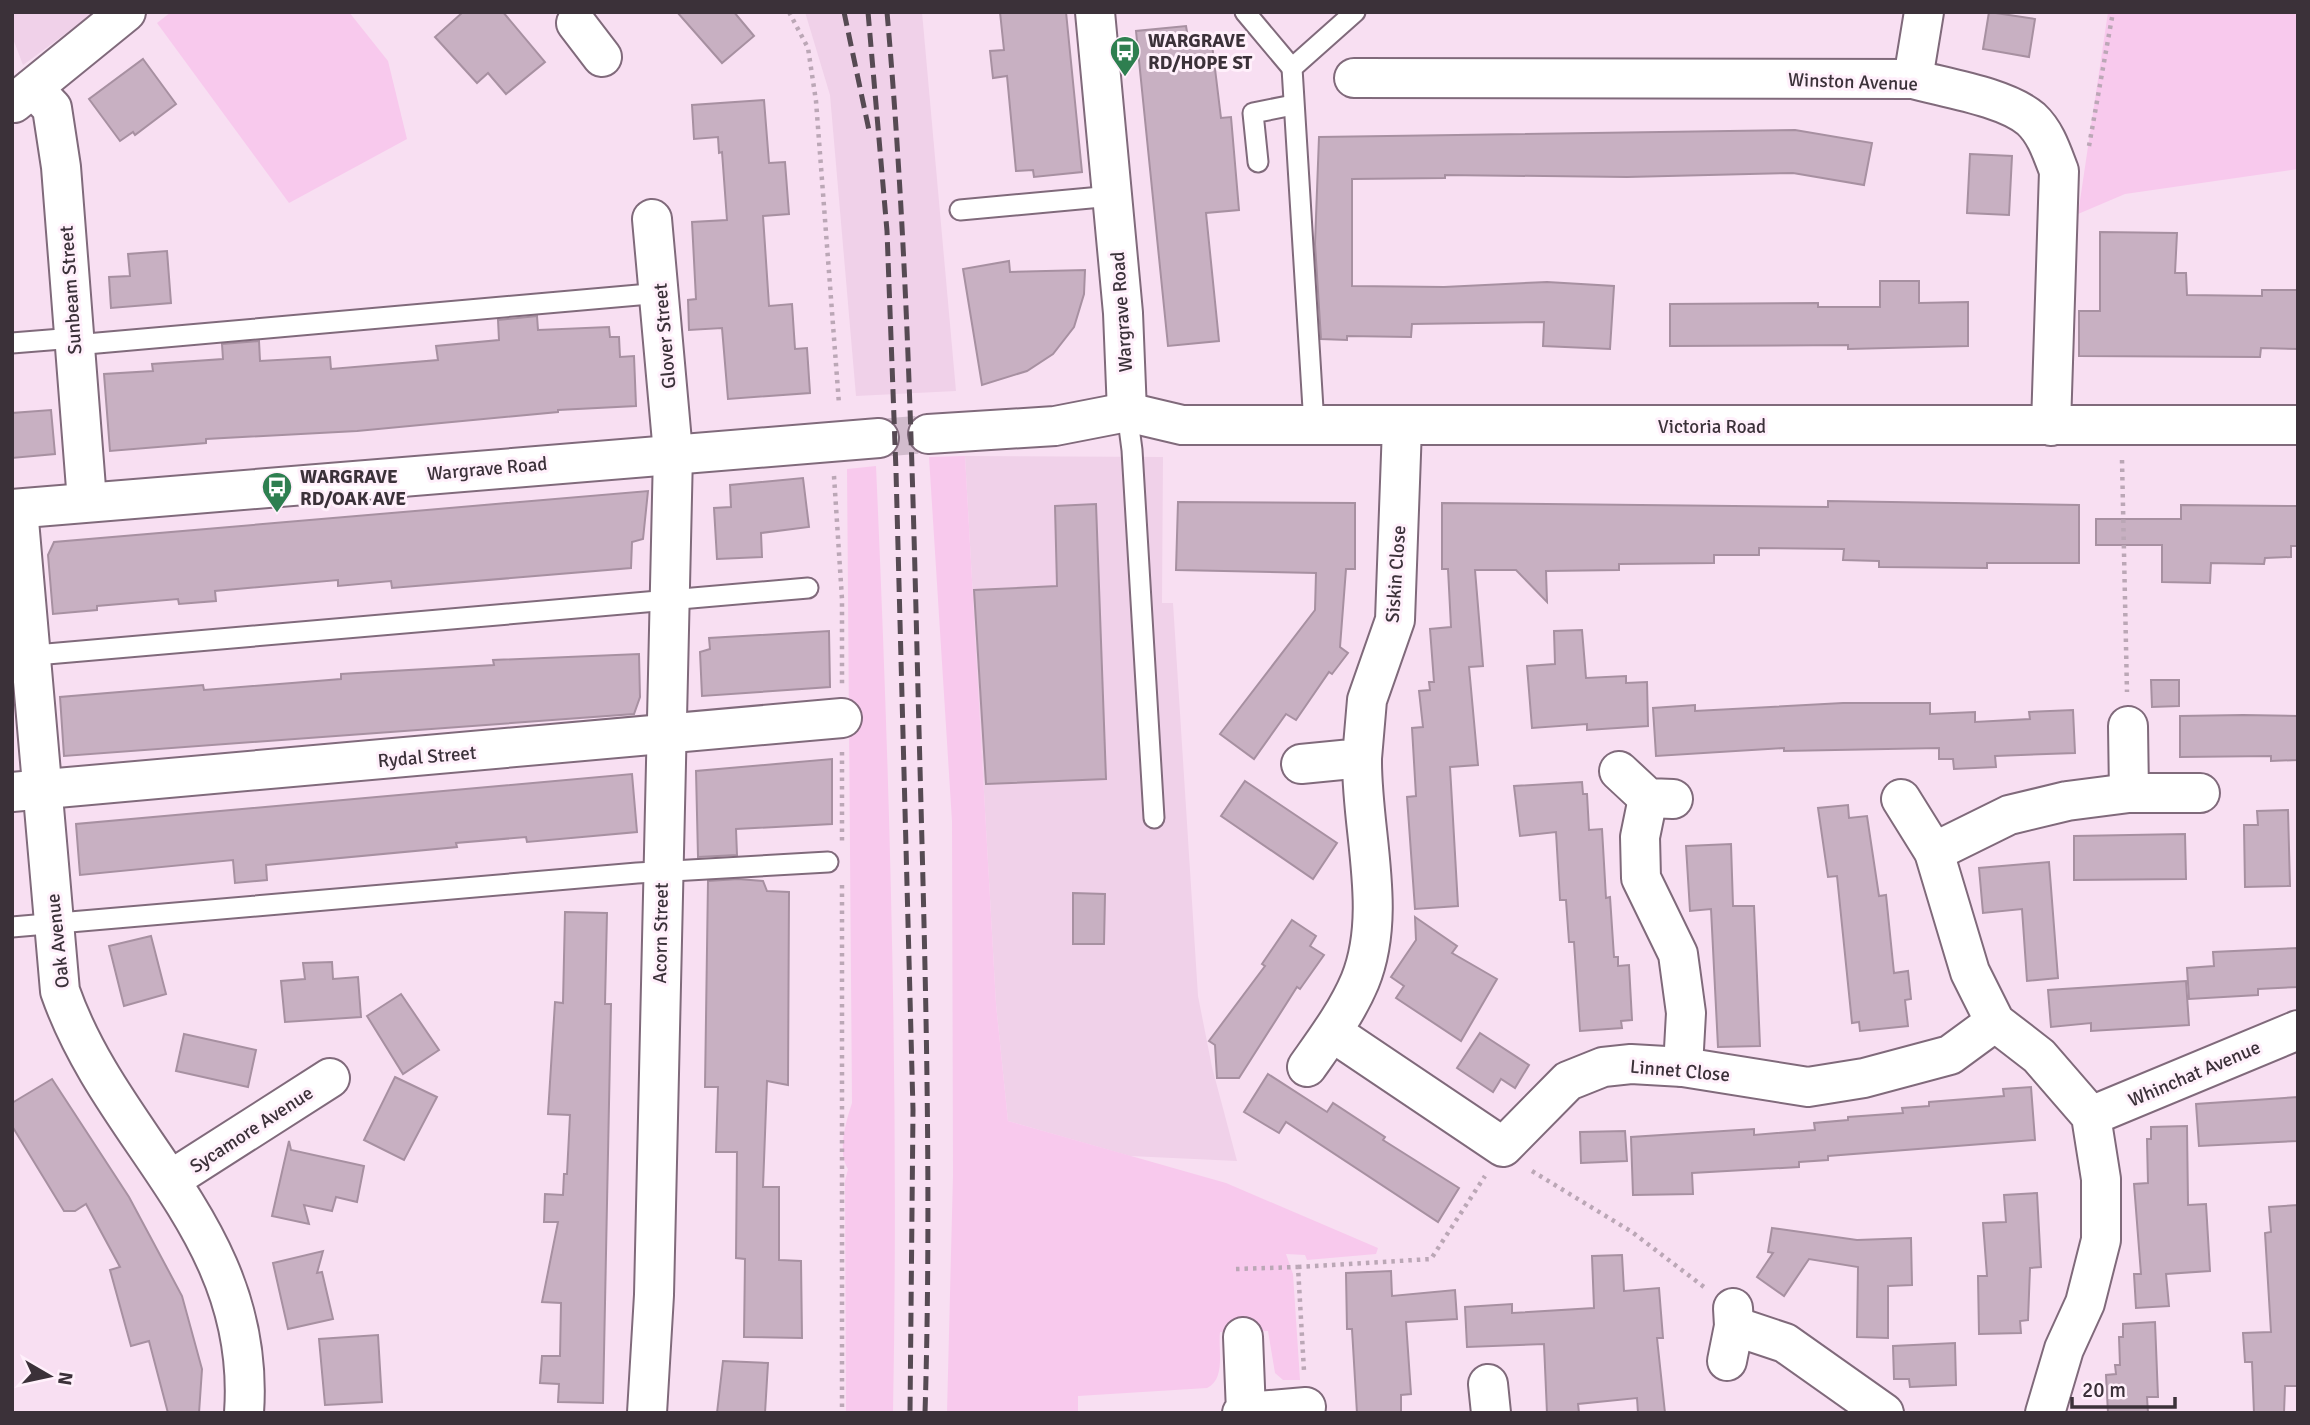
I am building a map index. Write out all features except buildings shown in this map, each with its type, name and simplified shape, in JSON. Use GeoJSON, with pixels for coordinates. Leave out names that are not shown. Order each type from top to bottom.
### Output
{"type":"FeatureCollection","features":[{"type":"Feature","properties":{"kind":"street"},"geometry":{"type":"LineString","coordinates":[[23,96],[126,12]]}},
{"type":"Feature","properties":{"kind":"street","name":"Wargrave Road"},"geometry":{"type":"LineString","coordinates":[[1095,12],[1123,313],[1127,412]]}},
{"type":"Feature","properties":{"kind":"street"},"geometry":{"type":"LineString","coordinates":[[1913,79],[1924,12]]}},
{"type":"Feature","properties":{"kind":"street"},"geometry":{"type":"LineString","coordinates":[[576,16],[602,57]]}},
{"type":"Feature","properties":{"kind":"street","name":"Winston Avenue"},"geometry":{"type":"LineString","coordinates":[[1354,78],[1913,79],[1995,102],[2030,119],[2049,142],[2059,171],[2051,426]]}},
{"type":"Feature","properties":{"kind":"street","name":"Sunbeam Street"},"geometry":{"type":"LineString","coordinates":[[23,96],[52,108],[61,167],[87,501]]}},
{"type":"Feature","properties":{"kind":"street","name":"Glover Street"},"geometry":{"type":"LineString","coordinates":[[652,219],[661,293],[673,453]]}},
{"type":"Feature","properties":{"kind":"street"},"geometry":{"type":"LineString","coordinates":[[928,434],[1055,426],[1127,412]]}},
{"type":"Feature","properties":{"kind":"street","name":"Victoria Road"},"geometry":{"type":"LineString","coordinates":[[1127,412],[1182,425],[2298,425]]}},
{"type":"Feature","properties":{"kind":"street","name":"Siskin Close"},"geometry":{"type":"LineString","coordinates":[[1332,1032],[1360,980],[1370,936],[1372,897],[1362,758],[1367,700],[1395,620],[1402,427]]}},
{"type":"Feature","properties":{"kind":"street","name":"Wargrave Road"},"geometry":{"type":"LineString","coordinates":[[15,509],[879,438]]}},
{"type":"Feature","properties":{"kind":"street","name":"Acorn Street"},"geometry":{"type":"LineString","coordinates":[[647,1413],[654,1295],[661,871],[671,600],[673,453]]}},
{"type":"Feature","properties":{"kind":"street","name":"Oak Avenue"},"geometry":{"type":"LineString","coordinates":[[15,509],[27,791],[54,923],[60,991],[73,1026],[96,1068],[172,1179],[214,1253],[234,1312],[245,1378],[244,1413]]}},
{"type":"Feature","properties":{"kind":"street","name":"Rydal Street"},"geometry":{"type":"LineString","coordinates":[[27,791],[842,718]]}},
{"type":"Feature","properties":{"kind":"street"},"geometry":{"type":"LineString","coordinates":[[2127,726],[2129,793]]}},
{"type":"Feature","properties":{"kind":"street"},"geometry":{"type":"LineString","coordinates":[[1301,764],[1362,758]]}},
{"type":"Feature","properties":{"kind":"street"},"geometry":{"type":"LineString","coordinates":[[1619,771],[1660,798],[1640,837],[1642,878],[1678,954],[1686,1013],[1683,1067]]}},
{"type":"Feature","properties":{"kind":"street"},"geometry":{"type":"LineString","coordinates":[[1934,852],[2009,815],[2067,801],[2129,793],[2200,793]]}},
{"type":"Feature","properties":{"kind":"street"},"geometry":{"type":"LineString","coordinates":[[1901,799],[1934,852],[1970,972],[1995,1022],[2039,1056],[2091,1116],[2101,1179],[2101,1240],[2085,1303],[2064,1349],[2045,1413]]}},
{"type":"Feature","properties":{"kind":"street","name":"Linnet Close"},"geometry":{"type":"LineString","coordinates":[[1503,1147],[1568,1082],[1603,1067],[1632,1064],[1683,1067],[1808,1087],[1864,1078],[1950,1055],[1995,1022]]}},
{"type":"Feature","properties":{"kind":"street","name":"Whinchat Avenue"},"geometry":{"type":"LineString","coordinates":[[2091,1116],[2298,1030]]}},
{"type":"Feature","properties":{"kind":"street"},"geometry":{"type":"LineString","coordinates":[[1307,1067],[1332,1032],[1503,1147]]}},
{"type":"Feature","properties":{"kind":"street","name":"Sycamore Avenue"},"geometry":{"type":"LineString","coordinates":[[172,1179],[330,1078]]}},
{"type":"Feature","properties":{"kind":"street"},"geometry":{"type":"LineString","coordinates":[[1732,1332],[1785,1343],[1884,1413]]}},
{"type":"Feature","properties":{"kind":"street"},"geometry":{"type":"LineString","coordinates":[[1243,1336],[1244,1413],[1305,1391]]}},
{"type":"Feature","properties":{"kind":"lane"},"geometry":{"type":"LineString","coordinates":[[1245,12],[1292,68],[1314,425]]}},
{"type":"Feature","properties":{"kind":"lane"},"geometry":{"type":"LineString","coordinates":[[1292,68],[1355,12]]}},
{"type":"Feature","properties":{"kind":"lane"},"geometry":{"type":"LineString","coordinates":[[1258,162],[1253,113],[1293,105]]}},
{"type":"Feature","properties":{"kind":"lane"},"geometry":{"type":"LineString","coordinates":[[960,210],[1112,196]]}},
{"type":"Feature","properties":{"kind":"lane"},"geometry":{"type":"LineString","coordinates":[[12,343],[74,341],[661,293]]}},
{"type":"Feature","properties":{"kind":"lane"},"geometry":{"type":"LineString","coordinates":[[1127,412],[1132,450],[1154,818]]}},
{"type":"Feature","properties":{"kind":"lane"},"geometry":{"type":"LineString","coordinates":[[21,656],[808,588]]}},
{"type":"Feature","properties":{"kind":"lane"},"geometry":{"type":"LineString","coordinates":[[12,927],[661,871],[837,862]]}},
{"type":"Feature","properties":{"kind":"path"},"geometry":{"type":"LineString","coordinates":[[789,12],[808,47],[816,101],[839,406]]}},
{"type":"Feature","properties":{"kind":"path"},"geometry":{"type":"LineString","coordinates":[[2059,171],[2087,156],[2113,12]]}},
{"type":"Feature","properties":{"kind":"path"},"geometry":{"type":"LineString","coordinates":[[2115,450],[2122,460],[2127,726]]}},
{"type":"Feature","properties":{"kind":"path"},"geometry":{"type":"LineString","coordinates":[[834,463],[842,598],[842,718],[837,862],[842,1413]]}},
{"type":"Feature","properties":{"kind":"path"},"geometry":{"type":"LineString","coordinates":[[1236,1269],[1431,1259],[1503,1147],[1538,1175],[1632,1232],[1732,1332]]}},
{"type":"Feature","properties":{"kind":"path"},"geometry":{"type":"LineString","coordinates":[[1298,1267],[1305,1391]]}},
{"type":"Feature","properties":{"kind":"shaded area"},"geometry":{"type":"Polygon","coordinates":[[[12,12],[95,12],[23,65],[12,36],[12,12]]]}},
{"type":"Feature","properties":{"kind":"shaded area"},"geometry":{"type":"Polygon","coordinates":[[[171,12],[349,12],[388,61],[407,139],[289,203],[157,23],[171,12]]]}},
{"type":"Feature","properties":{"kind":"shaded area"},"geometry":{"type":"Polygon","coordinates":[[[805,12],[922,12],[956,391],[856,396],[830,95],[805,12]]]}},
{"type":"Feature","properties":{"kind":"shaded area"},"geometry":{"type":"Polygon","coordinates":[[[2108,12],[2298,12],[2298,169],[2125,194],[2078,214],[2108,12]]]}},
{"type":"Feature","properties":{"kind":"shaded area"},"geometry":{"type":"Polygon","coordinates":[[[965,456],[1163,457],[1162,603],[1173,603],[1198,996],[1212,1067],[1237,1161],[1130,1156],[1008,1121],[996,1004],[965,456]]]}},
{"type":"Feature","properties":{"kind":"shaded area"},"geometry":{"type":"Polygon","coordinates":[[[965,456],[996,1004],[1008,1121],[1226,1183],[1378,1248],[1376,1254],[1307,1260],[1305,1255],[1286,1254],[1293,1274],[1300,1380],[1283,1380],[1275,1373],[1268,1331],[1220,1332],[1219,1371],[1213,1384],[1207,1388],[1078,1396],[1078,1413],[947,1413],[953,1175],[952,821],[929,457],[965,456]]]}},
{"type":"Feature","properties":{"kind":"shaded area"},"geometry":{"type":"Polygon","coordinates":[[[876,466],[892,940],[895,1176],[893,1413],[846,1413],[845,1181],[848,1169],[843,1145],[852,1103],[847,469],[876,466]]]}},
{"type":"Feature","properties":{"kind":"tunnel"},"geometry":{"type":"LineString","coordinates":[[879,438],[928,434]]}},
{"type":"Feature","properties":{"kind":"railway"},"geometry":{"type":"LineString","coordinates":[[844,12],[870,135]]}},
{"type":"Feature","properties":{"kind":"railway"},"geometry":{"type":"LineString","coordinates":[[868,12],[887,231],[896,471],[913,1110],[910,1413]]}},
{"type":"Feature","properties":{"kind":"railway"},"geometry":{"type":"LineString","coordinates":[[887,12],[905,281],[914,551],[927,1072],[925,1413]]}},
{"type":"Feature","properties":{"kind":"place","name":"WARGRAVE RD/HOPE ST"},"geometry":{"type":"Point","coordinates":[1125,78]}},
{"type":"Feature","properties":{"kind":"place","name":"WARGRAVE RD/OAK AVE"},"geometry":{"type":"Point","coordinates":[277,514]}}]}
